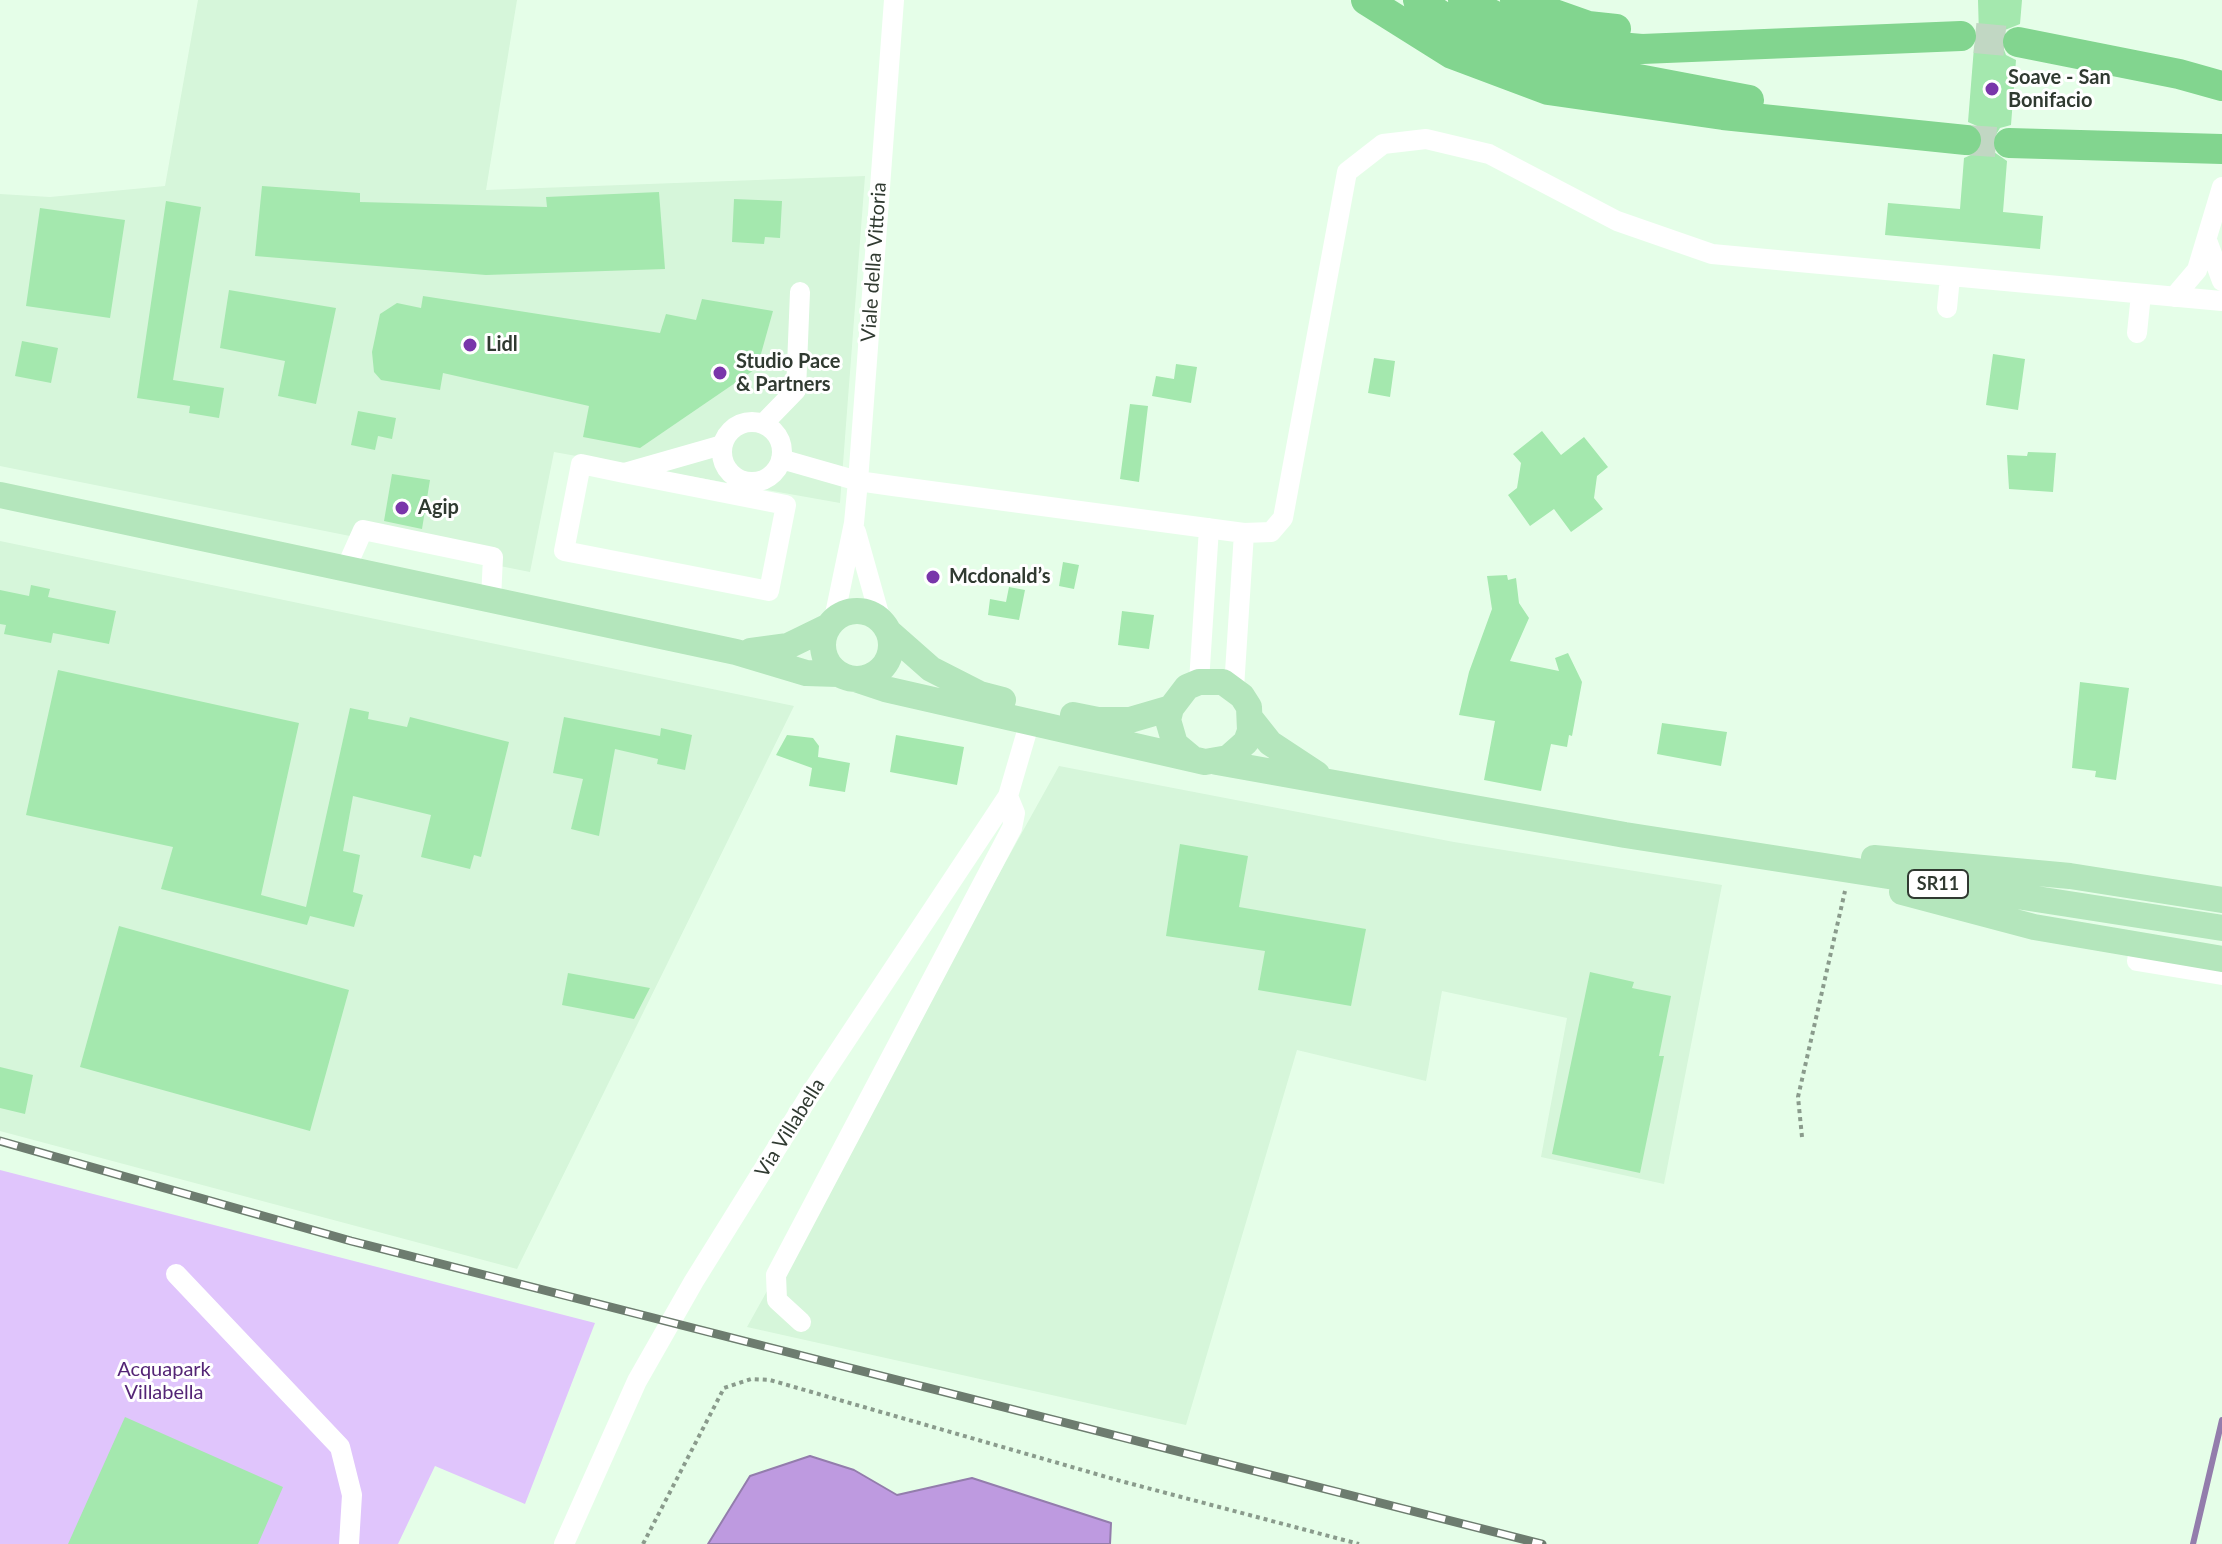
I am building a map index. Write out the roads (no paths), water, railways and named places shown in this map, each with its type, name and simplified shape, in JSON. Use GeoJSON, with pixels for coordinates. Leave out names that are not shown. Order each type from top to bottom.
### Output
{"type":"FeatureCollection","features":[{"type":"Feature","properties":{"kind":"highway"},"geometry":{"type":"LineString","coordinates":[[1366,0],[1452,54],[1548,90],[1723,115],[1966,140]]}},
{"type":"Feature","properties":{"kind":"highway"},"geometry":{"type":"LineString","coordinates":[[1418,0],[1461,29],[1538,60],[1687,87],[1893,133]]}},
{"type":"Feature","properties":{"kind":"highway"},"geometry":{"type":"LineString","coordinates":[[1463,0],[1525,31],[1571,43],[1642,49],[1968,37],[1634,31],[1588,26],[1515,0]]}},
{"type":"Feature","properties":{"kind":"highway"},"geometry":{"type":"LineString","coordinates":[[2018,42],[2222,86]]}},
{"type":"Feature","properties":{"kind":"highway"},"geometry":{"type":"LineString","coordinates":[[2009,143],[2222,149]]}},
{"type":"Feature","properties":{"kind":"main road"},"geometry":{"type":"LineString","coordinates":[[0,495],[736,652],[806,673],[848,677],[885,689],[1205,761],[1795,862],[2034,927],[2222,959]]}},
{"type":"Feature","properties":{"kind":"main road"},"geometry":{"type":"LineString","coordinates":[[736,652],[788,646],[853,611],[873,615],[931,669],[980,694],[1098,720],[1130,720],[1171,708]]}},
{"type":"Feature","properties":{"kind":"main road"},"geometry":{"type":"LineString","coordinates":[[831,623],[823,637],[825,657],[848,677]]}},
{"type":"Feature","properties":{"kind":"main road"},"geometry":{"type":"LineString","coordinates":[[848,677],[883,667],[891,651],[885,626]]}},
{"type":"Feature","properties":{"kind":"main road"},"geometry":{"type":"LineString","coordinates":[[1199,682],[1223,682],[1234,688],[1249,707],[1251,719],[1246,742],[1228,758],[1205,761],[1175,744],[1168,720],[1171,708],[1187,687],[1199,682]]}},
{"type":"Feature","properties":{"kind":"main road"},"geometry":{"type":"LineString","coordinates":[[1251,719],[1270,743],[1327,780]]}},
{"type":"Feature","properties":{"kind":"main road"},"geometry":{"type":"LineString","coordinates":[[1795,862],[1868,858],[1955,864],[2070,876],[2222,900]]}},
{"type":"Feature","properties":{"kind":"main road","name":"SR11"},"geometry":{"type":"LineString","coordinates":[[1795,862],[2222,928]]}},
{"type":"Feature","properties":{"kind":"street","name":"Viale della Vittoria"},"geometry":{"type":"LineString","coordinates":[[831,623],[854,523],[894,0]]}},
{"type":"Feature","properties":{"kind":"street"},"geometry":{"type":"LineString","coordinates":[[781,459],[858,481],[1244,533],[1271,532],[1283,518],[1347,172],[1383,144],[1426,139],[1489,154],[1617,221],[1712,254],[2222,301]]}},
{"type":"Feature","properties":{"kind":"street"},"geometry":{"type":"LineString","coordinates":[[2174,297],[2197,270],[2208,243],[2222,187]]}},
{"type":"Feature","properties":{"kind":"street"},"geometry":{"type":"LineString","coordinates":[[2208,243],[2222,281]]}},
{"type":"Feature","properties":{"kind":"street"},"geometry":{"type":"LineString","coordinates":[[1947,308],[1950,277]]}},
{"type":"Feature","properties":{"kind":"street"},"geometry":{"type":"LineString","coordinates":[[763,424],[796,390],[800,292]]}},
{"type":"Feature","properties":{"kind":"street"},"geometry":{"type":"LineString","coordinates":[[2137,333],[2141,294]]}},
{"type":"Feature","properties":{"kind":"street"},"geometry":{"type":"LineString","coordinates":[[758,490],[624,473],[581,464],[564,551],[769,591],[786,505],[758,490],[740,480],[731,474],[722,455],[722,445],[727,435],[743,423],[763,424],[779,438],[781,459],[774,473],[758,490]]}},
{"type":"Feature","properties":{"kind":"street"},"geometry":{"type":"LineString","coordinates":[[624,473],[722,445]]}},
{"type":"Feature","properties":{"kind":"street","name":"Viale della Vittoria"},"geometry":{"type":"LineString","coordinates":[[854,523],[885,626]]}},
{"type":"Feature","properties":{"kind":"street"},"geometry":{"type":"LineString","coordinates":[[1199,682],[1209,528]]}},
{"type":"Feature","properties":{"kind":"street"},"geometry":{"type":"LineString","coordinates":[[346,568],[363,530],[493,557],[491,599]]}},
{"type":"Feature","properties":{"kind":"street"},"geometry":{"type":"LineString","coordinates":[[1234,688],[1244,533]]}},
{"type":"Feature","properties":{"kind":"street","name":"Via Villabella"},"geometry":{"type":"LineString","coordinates":[[564,1544],[637,1381],[694,1281],[811,1093],[1008,796],[1030,721]]}},
{"type":"Feature","properties":{"kind":"street"},"geometry":{"type":"LineString","coordinates":[[801,1322],[777,1300],[776,1275],[1012,828],[1015,813],[1008,796]]}},
{"type":"Feature","properties":{"kind":"street"},"geometry":{"type":"LineString","coordinates":[[2140,945],[2137,961],[2222,975]]}},
{"type":"Feature","properties":{"kind":"street"},"geometry":{"type":"LineString","coordinates":[[176,1274],[340,1447],[352,1495],[349,1544]]}},
{"type":"Feature","properties":{"kind":"waterway"},"geometry":{"type":"LineString","coordinates":[[2193,1544],[2222,1420]]}},
{"type":"Feature","properties":{"kind":"tunnel"},"geometry":{"type":"LineString","coordinates":[[1975,38],[2018,42]]}},
{"type":"Feature","properties":{"kind":"tunnel"},"geometry":{"type":"LineString","coordinates":[[1966,140],[2009,143]]}},
{"type":"Feature","properties":{"kind":"railway"},"geometry":{"type":"LineString","coordinates":[[0,1141],[351,1241],[1542,1544]]}},
{"type":"Feature","properties":{"kind":"place","name":"Soave - San Bonifacio"},"geometry":{"type":"Point","coordinates":[1992,89]}},
{"type":"Feature","properties":{"kind":"place","name":"Lidl"},"geometry":{"type":"Point","coordinates":[470,345]}},
{"type":"Feature","properties":{"kind":"place","name":"Studio Pace & Partners"},"geometry":{"type":"Point","coordinates":[720,373]}},
{"type":"Feature","properties":{"kind":"place","name":"Agip"},"geometry":{"type":"Point","coordinates":[402,508]}},
{"type":"Feature","properties":{"kind":"place","name":"Mcdonald’s"},"geometry":{"type":"Point","coordinates":[933,577]}},
{"type":"Feature","properties":{"kind":"park label","name":"Acquapark Villabella"},"geometry":{"type":"Point","coordinates":[164,1382]}}]}
